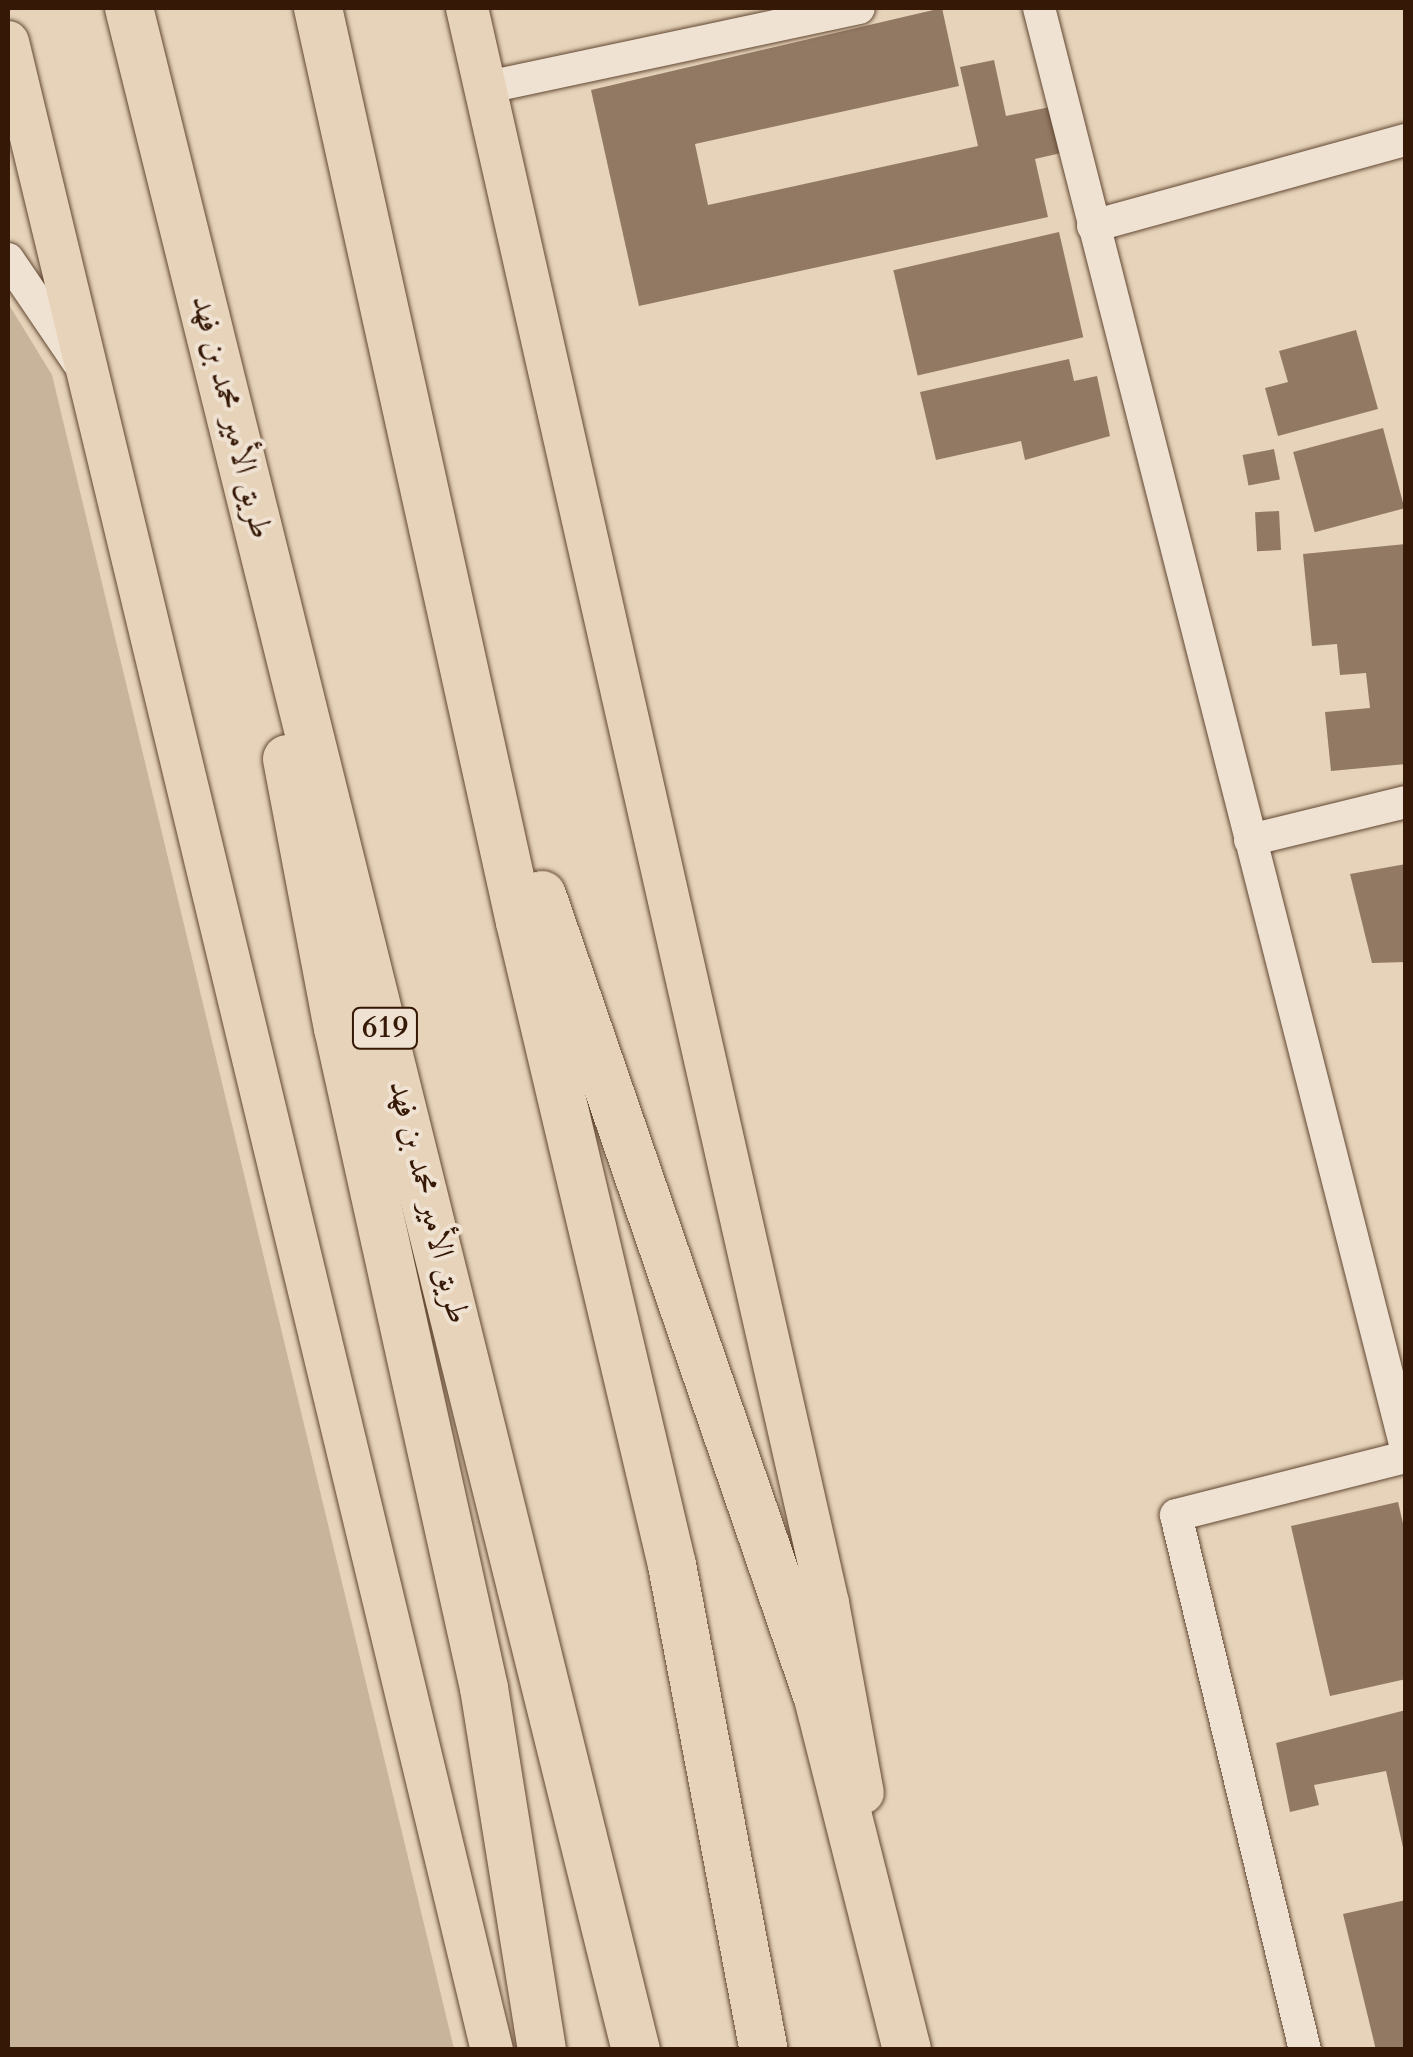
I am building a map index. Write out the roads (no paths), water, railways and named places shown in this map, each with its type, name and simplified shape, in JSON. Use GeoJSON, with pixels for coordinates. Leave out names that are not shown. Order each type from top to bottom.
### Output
{"type":"FeatureCollection","features":[{"type":"Feature","properties":{"kind":"highway","name":"طريق الأمير محمد بن فهد"},"geometry":{"type":"LineString","coordinates":[[129,8],[636,2050]]}},
{"type":"Feature","properties":{"kind":"highway"},"geometry":{"type":"LineString","coordinates":[[318,8],[468,682],[672,1566],[764,2050]]}},
{"type":"Feature","properties":{"kind":"highway"},"geometry":{"type":"LineString","coordinates":[[195,270],[338,1028],[484,1688],[542,2050]]}},
{"type":"Feature","properties":{"kind":"highway"},"geometry":{"type":"LineString","coordinates":[[468,682],[818,1698],[908,2050]]}},
{"type":"Feature","properties":{"kind":"main road"},"geometry":{"type":"LineString","coordinates":[[468,8],[828,1603],[908,2050]]}},
{"type":"Feature","properties":{"kind":"main road"},"geometry":{"type":"LineString","coordinates":[[8,42],[96,392],[492,2050]]}},
{"type":"Feature","properties":{"kind":"street"},"geometry":{"type":"LineString","coordinates":[[488,87],[859,8]]}},
{"type":"Feature","properties":{"kind":"street"},"geometry":{"type":"LineString","coordinates":[[1039,8],[1406,1448]]}},
{"type":"Feature","properties":{"kind":"street"},"geometry":{"type":"LineString","coordinates":[[1093,226],[1406,140]]}},
{"type":"Feature","properties":{"kind":"street"},"geometry":{"type":"LineString","coordinates":[[8,258],[96,392]]}},
{"type":"Feature","properties":{"kind":"street"},"geometry":{"type":"LineString","coordinates":[[1250,840],[1406,802]]}},
{"type":"Feature","properties":{"kind":"street"},"geometry":{"type":"LineString","coordinates":[[1305,2050],[1176,1515],[1406,1457]]}}]}
